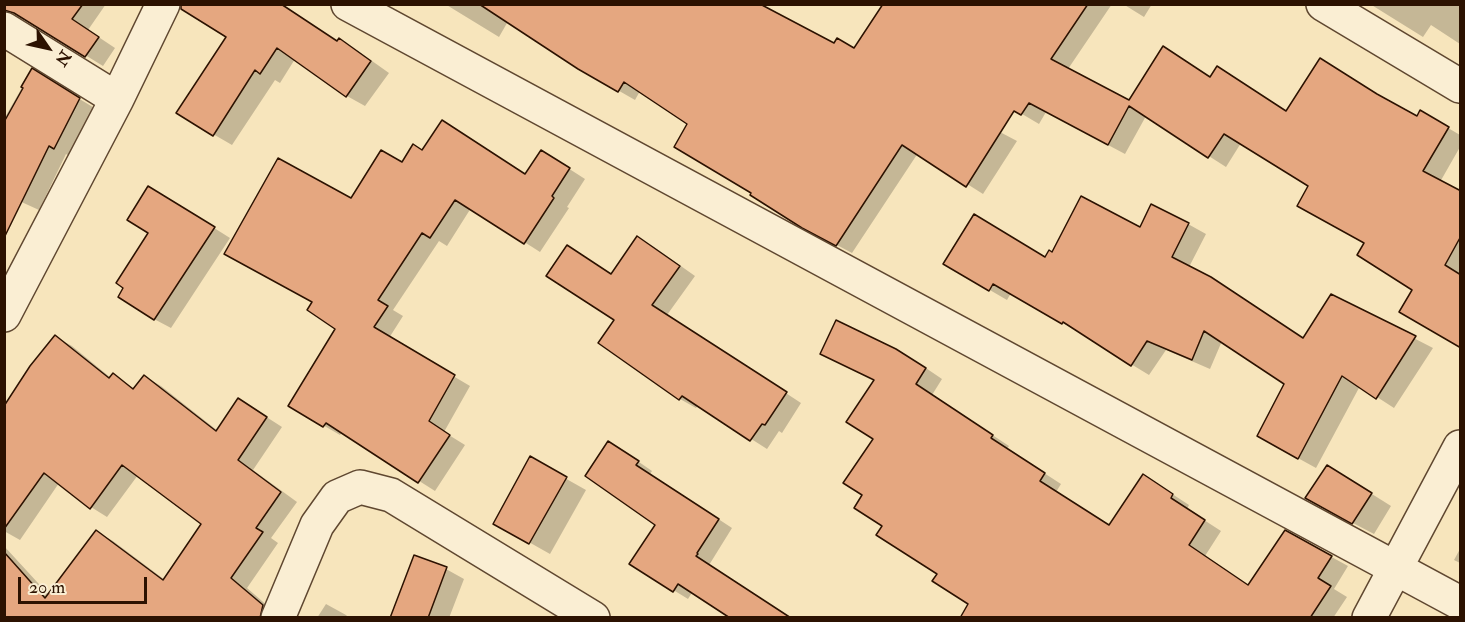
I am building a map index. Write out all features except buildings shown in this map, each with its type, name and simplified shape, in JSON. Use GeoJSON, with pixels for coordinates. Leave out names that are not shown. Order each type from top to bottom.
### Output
{"type":"FeatureCollection","features":[{"type":"Feature","properties":{"kind":"street"},"geometry":{"type":"LineString","coordinates":[[4,315],[117,99],[163,4]]}},
{"type":"Feature","properties":{"kind":"street"},"geometry":{"type":"LineString","coordinates":[[348,4],[1461,603]]}},
{"type":"Feature","properties":{"kind":"street"},"geometry":{"type":"LineString","coordinates":[[1323,4],[1461,86]]}},
{"type":"Feature","properties":{"kind":"street"},"geometry":{"type":"LineString","coordinates":[[4,29],[117,99]]}},
{"type":"Feature","properties":{"kind":"street"},"geometry":{"type":"LineString","coordinates":[[1369,618],[1461,447]]}},
{"type":"Feature","properties":{"kind":"street"},"geometry":{"type":"LineString","coordinates":[[278,618],[317,525],[337,497],[360,487],[391,495],[593,618]]}}]}
